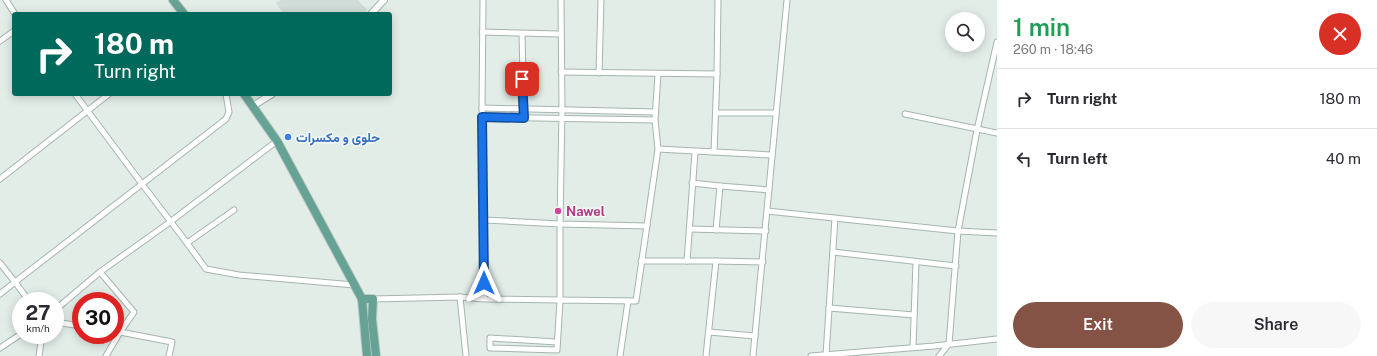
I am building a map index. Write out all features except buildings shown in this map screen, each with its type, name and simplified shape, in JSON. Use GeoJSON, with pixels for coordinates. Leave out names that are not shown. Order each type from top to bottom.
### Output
{"type":"FeatureCollection","features":[{"type":"Feature","properties":{"kind":"main road"},"geometry":{"type":"LineString","coordinates":[[173,0],[182,12]]}},
{"type":"Feature","properties":{"kind":"main road"},"geometry":{"type":"LineString","coordinates":[[246,96],[277,141],[362,299],[367,356]]}},
{"type":"Feature","properties":{"kind":"main road"},"geometry":{"type":"LineString","coordinates":[[362,299],[373,300],[372,319],[376,356]]}},
{"type":"Feature","properties":{"kind":"street"},"geometry":{"type":"LineString","coordinates":[[6,0],[14,12]]}},
{"type":"Feature","properties":{"kind":"street"},"geometry":{"type":"LineString","coordinates":[[373,12],[384,0]]}},
{"type":"Feature","properties":{"kind":"street"},"geometry":{"type":"LineString","coordinates":[[483,0],[482,117],[484,298]]}},
{"type":"Feature","properties":{"kind":"street"},"geometry":{"type":"LineString","coordinates":[[557,342],[490,338],[490,348],[557,353],[560,300],[562,119],[560,34],[561,0]]}},
{"type":"Feature","properties":{"kind":"street"},"geometry":{"type":"LineString","coordinates":[[599,73],[601,0]]}},
{"type":"Feature","properties":{"kind":"street"},"geometry":{"type":"LineString","coordinates":[[714,152],[718,0]]}},
{"type":"Feature","properties":{"kind":"street"},"geometry":{"type":"LineString","coordinates":[[753,356],[787,0]]}},
{"type":"Feature","properties":{"kind":"street"},"geometry":{"type":"LineString","coordinates":[[0,41],[12,32]]}},
{"type":"Feature","properties":{"kind":"street"},"geometry":{"type":"LineString","coordinates":[[482,32],[560,34]]}},
{"type":"Feature","properties":{"kind":"street"},"geometry":{"type":"LineString","coordinates":[[522,34],[524,118]]}},
{"type":"Feature","properties":{"kind":"street"},"geometry":{"type":"LineString","coordinates":[[940,356],[949,344],[958,231],[977,130],[997,42]]}},
{"type":"Feature","properties":{"kind":"street"},"geometry":{"type":"LineString","coordinates":[[561,72],[717,74]]}},
{"type":"Feature","properties":{"kind":"street"},"geometry":{"type":"LineString","coordinates":[[373,300],[460,296],[484,298],[636,301],[658,149],[654,120],[656,112],[658,74]]}},
{"type":"Feature","properties":{"kind":"street"},"geometry":{"type":"LineString","coordinates":[[78,96],[206,269],[239,275],[354,285]]}},
{"type":"Feature","properties":{"kind":"street"},"geometry":{"type":"LineString","coordinates":[[0,179],[106,96]]}},
{"type":"Feature","properties":{"kind":"street"},"geometry":{"type":"LineString","coordinates":[[0,294],[226,120],[229,112],[226,96]]}},
{"type":"Feature","properties":{"kind":"street"},"geometry":{"type":"LineString","coordinates":[[253,106],[269,96]]}},
{"type":"Feature","properties":{"kind":"street"},"geometry":{"type":"LineString","coordinates":[[482,108],[656,112]]}},
{"type":"Feature","properties":{"kind":"street"},"geometry":{"type":"LineString","coordinates":[[716,113],[776,113]]}},
{"type":"Feature","properties":{"kind":"street"},"geometry":{"type":"LineString","coordinates":[[905,114],[997,133]]}},
{"type":"Feature","properties":{"kind":"street"},"geometry":{"type":"LineString","coordinates":[[482,117],[654,120]]}},
{"type":"Feature","properties":{"kind":"street"},"geometry":{"type":"LineString","coordinates":[[64,302],[100,272],[170,222],[277,141]]}},
{"type":"Feature","properties":{"kind":"street"},"geometry":{"type":"LineString","coordinates":[[658,149],[772,155]]}},
{"type":"Feature","properties":{"kind":"street"},"geometry":{"type":"LineString","coordinates":[[687,261],[695,152]]}},
{"type":"Feature","properties":{"kind":"street"},"geometry":{"type":"LineString","coordinates":[[692,183],[769,190]]}},
{"type":"Feature","properties":{"kind":"street"},"geometry":{"type":"LineString","coordinates":[[716,230],[720,186]]}},
{"type":"Feature","properties":{"kind":"street"},"geometry":{"type":"LineString","coordinates":[[187,243],[234,210]]}},
{"type":"Feature","properties":{"kind":"street"},"geometry":{"type":"LineString","coordinates":[[767,211],[958,231],[997,233]]}},
{"type":"Feature","properties":{"kind":"street"},"geometry":{"type":"LineString","coordinates":[[826,354],[835,218]]}},
{"type":"Feature","properties":{"kind":"street"},"geometry":{"type":"LineString","coordinates":[[484,220],[560,224],[647,226]]}},
{"type":"Feature","properties":{"kind":"street"},"geometry":{"type":"LineString","coordinates":[[690,229],[766,231]]}},
{"type":"Feature","properties":{"kind":"street"},"geometry":{"type":"LineString","coordinates":[[833,252],[956,266]]}},
{"type":"Feature","properties":{"kind":"street"},"geometry":{"type":"LineString","coordinates":[[641,261],[763,262]]}},
{"type":"Feature","properties":{"kind":"street"},"geometry":{"type":"LineString","coordinates":[[706,356],[716,261]]}},
{"type":"Feature","properties":{"kind":"street"},"geometry":{"type":"LineString","coordinates":[[913,347],[916,262]]}},
{"type":"Feature","properties":{"kind":"street"},"geometry":{"type":"LineString","coordinates":[[0,263],[22,292]]}},
{"type":"Feature","properties":{"kind":"street"},"geometry":{"type":"LineString","coordinates":[[100,272],[117,292]]}},
{"type":"Feature","properties":{"kind":"street"},"geometry":{"type":"LineString","coordinates":[[460,296],[466,356]]}},
{"type":"Feature","properties":{"kind":"street"},"geometry":{"type":"LineString","coordinates":[[124,300],[134,312],[124,324]]}},
{"type":"Feature","properties":{"kind":"street"},"geometry":{"type":"LineString","coordinates":[[620,356],[628,301]]}},
{"type":"Feature","properties":{"kind":"street"},"geometry":{"type":"LineString","coordinates":[[829,308],[914,315]]}},
{"type":"Feature","properties":{"kind":"street"},"geometry":{"type":"LineString","coordinates":[[709,332],[755,336]]}},
{"type":"Feature","properties":{"kind":"street"},"geometry":{"type":"LineString","coordinates":[[124,333],[172,342],[169,356]]}},
{"type":"Feature","properties":{"kind":"street"},"geometry":{"type":"LineString","coordinates":[[811,356],[997,339]]}},
{"type":"Feature","properties":{"kind":"street"},"geometry":{"type":"LineString","coordinates":[[0,348],[12,340]]}},
{"type":"Feature","properties":{"kind":"street"},"geometry":{"type":"LineString","coordinates":[[39,356],[41,344]]}},
{"type":"Feature","properties":{"kind":"street"},"geometry":{"type":"LineString","coordinates":[[106,356],[112,344]]}},
{"type":"Feature","properties":{"kind":"shaded area"},"geometry":{"type":"Polygon","coordinates":[[[281,0],[358,0],[367,10],[365,12],[282,12],[276,3],[281,0]]]}},
{"type":"Feature","properties":{"kind":"place","name":"حلوى و مكسرات"},"geometry":{"type":"Point","coordinates":[288,137]}},
{"type":"Feature","properties":{"kind":"place","name":"Nawel"},"geometry":{"type":"Point","coordinates":[558,211]}},
{"type":"Feature","properties":{"kind":"route"},"geometry":{"type":"LineString","coordinates":[[484,283],[482,117],[524,118],[522,79]]}}]}
